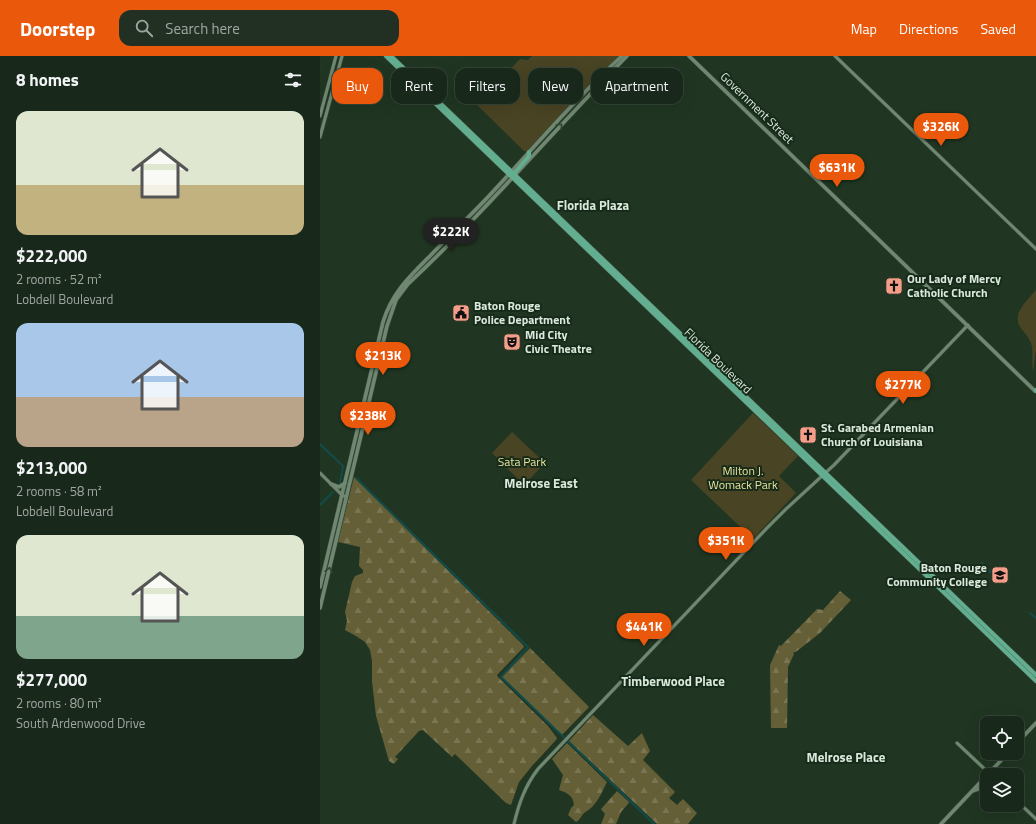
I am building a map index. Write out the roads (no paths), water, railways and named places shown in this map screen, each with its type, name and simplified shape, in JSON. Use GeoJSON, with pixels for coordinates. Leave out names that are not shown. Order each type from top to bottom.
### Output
{"type":"FeatureCollection","features":[{"type":"Feature","properties":{"kind":"main road"},"geometry":{"type":"LineString","coordinates":[[320,587],[335,523],[344,496],[391,311],[398,296],[415,274],[461,231],[512,175],[529,156],[529,152],[551,128],[622,56]]}},
{"type":"Feature","properties":{"kind":"main road"},"geometry":{"type":"LineString","coordinates":[[320,608],[337,537],[344,496],[344,484],[382,322],[394,296],[423,266],[424,261],[454,230],[540,147],[627,56]]}},
{"type":"Feature","properties":{"kind":"main road","name":"Government Street"},"geometry":{"type":"LineString","coordinates":[[688,56],[1036,391]]}},
{"type":"Feature","properties":{"kind":"main road","name":"Florida Boulevard"},"geometry":{"type":"LineString","coordinates":[[390,57],[401,68]]}},
{"type":"Feature","properties":{"kind":"main road","name":"Florida Boulevard"},"geometry":{"type":"LineString","coordinates":[[390,57],[401,68]]}},
{"type":"Feature","properties":{"kind":"main road","name":"Florida Boulevard"},"geometry":{"type":"LineString","coordinates":[[438,104],[636,291],[824,475],[988,632],[1036,681]]}},
{"type":"Feature","properties":{"kind":"main road"},"geometry":{"type":"LineString","coordinates":[[540,147],[540,145],[550,134],[551,128]]}},
{"type":"Feature","properties":{"kind":"main road","name":"Florida Boulevard"},"geometry":{"type":"LineString","coordinates":[[552,213],[626,287],[760,412]]}},
{"type":"Feature","properties":{"kind":"main road"},"geometry":{"type":"LineString","coordinates":[[461,231],[460,228],[466,221],[466,218]]}},
{"type":"Feature","properties":{"kind":"main road"},"geometry":{"type":"LineString","coordinates":[[448,244],[448,241],[455,234],[454,230]]}},
{"type":"Feature","properties":{"kind":"main road"},"geometry":{"type":"LineString","coordinates":[[626,287],[634,292],[636,291]]}},
{"type":"Feature","properties":{"kind":"main road"},"geometry":{"type":"LineString","coordinates":[[382,322],[387,326]]}},
{"type":"Feature","properties":{"kind":"main road"},"geometry":{"type":"LineString","coordinates":[[372,368],[376,369]]}},
{"type":"Feature","properties":{"kind":"main road"},"geometry":{"type":"LineString","coordinates":[[331,484],[339,487],[344,484]]}},
{"type":"Feature","properties":{"kind":"main road"},"geometry":{"type":"LineString","coordinates":[[335,523],[337,525],[337,537]]}},
{"type":"Feature","properties":{"kind":"main road"},"geometry":{"type":"LineString","coordinates":[[330,545],[335,546]]}},
{"type":"Feature","properties":{"kind":"main road"},"geometry":{"type":"LineString","coordinates":[[322,579],[324,582],[324,592]]}},
{"type":"Feature","properties":{"kind":"main road","name":"Florida Boulevard"},"geometry":{"type":"LineString","coordinates":[[988,632],[1036,675]]}},
{"type":"Feature","properties":{"kind":"main road"},"geometry":{"type":"LineString","coordinates":[[1024,736],[1036,723]]}},
{"type":"Feature","properties":{"kind":"main road"},"geometry":{"type":"LineString","coordinates":[[995,768],[1002,760]]}},
{"type":"Feature","properties":{"kind":"main road"},"geometry":{"type":"LineString","coordinates":[[941,824],[980,783]]}},
{"type":"Feature","properties":{"kind":"street"},"geometry":{"type":"LineString","coordinates":[[320,116],[336,56]]}},
{"type":"Feature","properties":{"kind":"street"},"geometry":{"type":"LineString","coordinates":[[320,137],[342,56]]}},
{"type":"Feature","properties":{"kind":"street"},"geometry":{"type":"LineString","coordinates":[[835,56],[1036,249]]}},
{"type":"Feature","properties":{"kind":"street"},"geometry":{"type":"LineString","coordinates":[[514,824],[520,802],[529,782],[538,769],[782,512],[824,475],[968,325]]}},
{"type":"Feature","properties":{"kind":"street"},"geometry":{"type":"LineString","coordinates":[[320,473],[344,496]]}},
{"type":"Feature","properties":{"kind":"street"},"geometry":{"type":"LineString","coordinates":[[957,743],[984,768]]}},
{"type":"Feature","properties":{"kind":"street"},"geometry":{"type":"LineString","coordinates":[[971,792],[980,789]]}},
{"type":"Feature","properties":{"kind":"street"},"geometry":{"type":"LineString","coordinates":[[1024,808],[1036,819]]}},
{"type":"Feature","properties":{"kind":"waterway"},"geometry":{"type":"LineString","coordinates":[[320,444],[343,466],[340,483]]}},
{"type":"Feature","properties":{"kind":"waterway"},"geometry":{"type":"LineString","coordinates":[[356,478],[528,647],[501,677],[654,824]]}},
{"type":"Feature","properties":{"kind":"waterway"},"geometry":{"type":"LineString","coordinates":[[320,505],[333,492]]}},
{"type":"Feature","properties":{"kind":"waterway"},"geometry":{"type":"LineString","coordinates":[[982,563],[991,573]]}},
{"type":"Feature","properties":{"kind":"waterway"},"geometry":{"type":"LineString","coordinates":[[1030,613],[1036,618]]}},
{"type":"Feature","properties":{"kind":"place","name":"Our Lady of Mercy Catholic Church"},"geometry":{"type":"Point","coordinates":[894,286]}},
{"type":"Feature","properties":{"kind":"place","name":"Baton Rouge Police Department"},"geometry":{"type":"Point","coordinates":[461,313]}},
{"type":"Feature","properties":{"kind":"place","name":"Mid City Civic Theatre"},"geometry":{"type":"Point","coordinates":[512,342]}},
{"type":"Feature","properties":{"kind":"place","name":"St. Garabed Armenian Church of Louisiana"},"geometry":{"type":"Point","coordinates":[808,435]}},
{"type":"Feature","properties":{"kind":"place","name":"Baton Rouge Community College"},"geometry":{"type":"Point","coordinates":[1000,575]}},
{"type":"Feature","properties":{"kind":"district","name":"Florida Plaza"},"geometry":{"type":"Point","coordinates":[593,205]}},
{"type":"Feature","properties":{"kind":"district","name":"Melrose East"},"geometry":{"type":"Point","coordinates":[541,483]}},
{"type":"Feature","properties":{"kind":"district","name":"Timberwood Place"},"geometry":{"type":"Point","coordinates":[673,681]}},
{"type":"Feature","properties":{"kind":"district","name":"Melrose Place"},"geometry":{"type":"Point","coordinates":[846,757]}},
{"type":"Feature","properties":{"kind":"park label","name":"Sata Park"},"geometry":{"type":"Point","coordinates":[522,462]}},
{"type":"Feature","properties":{"kind":"park label","name":"Milton J. Womack Park"},"geometry":{"type":"Point","coordinates":[743,478]}}]}
